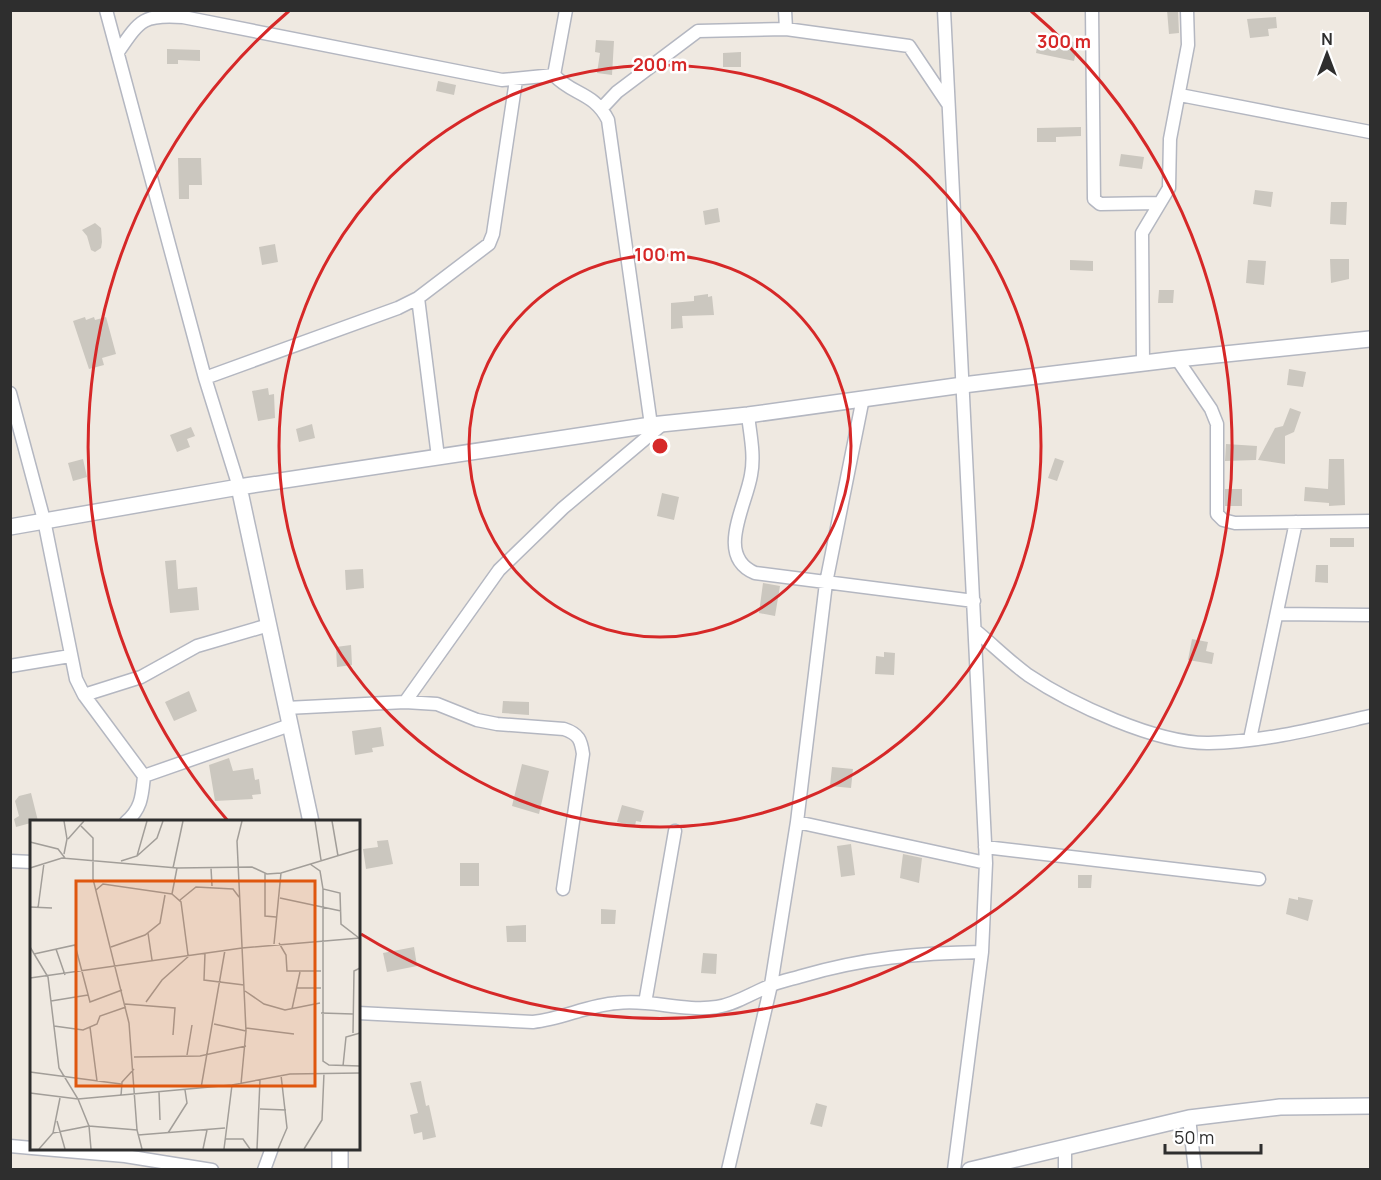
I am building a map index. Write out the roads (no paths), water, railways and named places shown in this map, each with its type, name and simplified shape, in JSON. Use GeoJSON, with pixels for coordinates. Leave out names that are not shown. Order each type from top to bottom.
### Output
{"type":"FeatureCollection","features":[{"type":"Feature","properties":{"kind":"street"},"geometry":{"type":"LineString","coordinates":[[106,10],[205,378],[239,487],[311,820]]}},
{"type":"Feature","properties":{"kind":"street"},"geometry":{"type":"LineString","coordinates":[[554,75],[566,10]]}},
{"type":"Feature","properties":{"kind":"street"},"geometry":{"type":"LineString","coordinates":[[785,10],[786,29]]}},
{"type":"Feature","properties":{"kind":"street"},"geometry":{"type":"LineString","coordinates":[[944,10],[986,863],[982,952],[954,1170]]}},
{"type":"Feature","properties":{"kind":"street"},"geometry":{"type":"LineString","coordinates":[[1092,10],[1094,199],[1100,204],[1159,203]]}},
{"type":"Feature","properties":{"kind":"street"},"geometry":{"type":"LineString","coordinates":[[1143,363],[1142,232],[1169,188],[1170,139],[1188,45],[1188,10]]}},
{"type":"Feature","properties":{"kind":"street"},"geometry":{"type":"LineString","coordinates":[[118,52],[138,22],[160,15],[183,17],[502,80],[554,75]]}},
{"type":"Feature","properties":{"kind":"street"},"geometry":{"type":"LineString","coordinates":[[602,108],[616,92],[693,32],[786,29],[909,46],[950,107]]}},
{"type":"Feature","properties":{"kind":"street"},"geometry":{"type":"LineString","coordinates":[[554,75],[560,82],[591,98],[602,108],[612,136],[657,424]]}},
{"type":"Feature","properties":{"kind":"street"},"geometry":{"type":"LineString","coordinates":[[205,378],[398,308],[418,298],[489,244],[493,234],[516,80]]}},
{"type":"Feature","properties":{"kind":"street"},"geometry":{"type":"LineString","coordinates":[[1180,95],[1371,132]]}},
{"type":"Feature","properties":{"kind":"street"},"geometry":{"type":"LineString","coordinates":[[418,298],[438,457]]}},
{"type":"Feature","properties":{"kind":"street"},"geometry":{"type":"LineString","coordinates":[[10,527],[239,487],[657,424],[748,415],[862,398],[1143,363],[1371,339]]}},
{"type":"Feature","properties":{"kind":"street"},"geometry":{"type":"LineString","coordinates":[[1177,359],[1211,409],[1217,424],[1217,514],[1223,520],[1235,523],[1371,521]]}},
{"type":"Feature","properties":{"kind":"street"},"geometry":{"type":"LineString","coordinates":[[10,393],[44,520],[76,680],[84,695],[144,776],[142,801],[135,814],[128,820]]}},
{"type":"Feature","properties":{"kind":"street"},"geometry":{"type":"LineString","coordinates":[[728,1170],[771,986],[797,822],[826,583],[862,398]]}},
{"type":"Feature","properties":{"kind":"street"},"geometry":{"type":"LineString","coordinates":[[748,415],[751,475],[736,533],[736,560],[744,569],[754,573],[974,601]]}},
{"type":"Feature","properties":{"kind":"street"},"geometry":{"type":"LineString","coordinates":[[405,702],[499,570],[563,508],[657,424]]}},
{"type":"Feature","properties":{"kind":"street"},"geometry":{"type":"LineString","coordinates":[[1250,739],[1296,522]]}},
{"type":"Feature","properties":{"kind":"street"},"geometry":{"type":"LineString","coordinates":[[1277,614],[1371,615]]}},
{"type":"Feature","properties":{"kind":"street"},"geometry":{"type":"LineString","coordinates":[[84,695],[141,677],[197,646],[268,625]]}},
{"type":"Feature","properties":{"kind":"street"},"geometry":{"type":"LineString","coordinates":[[976,631],[1028,675],[1090,710],[1147,732],[1207,743],[1293,734],[1371,716]]}},
{"type":"Feature","properties":{"kind":"street"},"geometry":{"type":"LineString","coordinates":[[10,666],[70,656]]}},
{"type":"Feature","properties":{"kind":"street"},"geometry":{"type":"LineString","coordinates":[[286,708],[405,702],[437,704],[477,720],[497,724],[564,729],[575,733],[580,739],[583,754],[563,889]]}},
{"type":"Feature","properties":{"kind":"street"},"geometry":{"type":"LineString","coordinates":[[144,776],[290,725]]}},
{"type":"Feature","properties":{"kind":"street"},"geometry":{"type":"LineString","coordinates":[[797,822],[986,863]]}},
{"type":"Feature","properties":{"kind":"street"},"geometry":{"type":"LineString","coordinates":[[645,1003],[675,831]]}},
{"type":"Feature","properties":{"kind":"street"},"geometry":{"type":"LineString","coordinates":[[985,847],[1259,879]]}},
{"type":"Feature","properties":{"kind":"street"},"geometry":{"type":"LineString","coordinates":[[10,861],[30,862]]}},
{"type":"Feature","properties":{"kind":"street"},"geometry":{"type":"LineString","coordinates":[[360,1013],[533,1022],[555,1019],[616,1003],[645,1003],[694,1008],[718,1006],[741,1000],[771,986],[848,963],[915,953],[982,952]]}},
{"type":"Feature","properties":{"kind":"street"},"geometry":{"type":"LineString","coordinates":[[970,1170],[1189,1118],[1280,1107],[1371,1106]]}},
{"type":"Feature","properties":{"kind":"street"},"geometry":{"type":"LineString","coordinates":[[1189,1118],[1195,1170]]}},
{"type":"Feature","properties":{"kind":"street"},"geometry":{"type":"LineString","coordinates":[[10,1146],[30,1148]]}},
{"type":"Feature","properties":{"kind":"street"},"geometry":{"type":"LineString","coordinates":[[1065,1149],[1065,1170]]}},
{"type":"Feature","properties":{"kind":"street"},"geometry":{"type":"LineString","coordinates":[[78,1150],[124,1152],[212,1170]]}},
{"type":"Feature","properties":{"kind":"street"},"geometry":{"type":"LineString","coordinates":[[264,1170],[272,1150]]}},
{"type":"Feature","properties":{"kind":"street"},"geometry":{"type":"LineString","coordinates":[[340,1150],[340,1170]]}}]}
